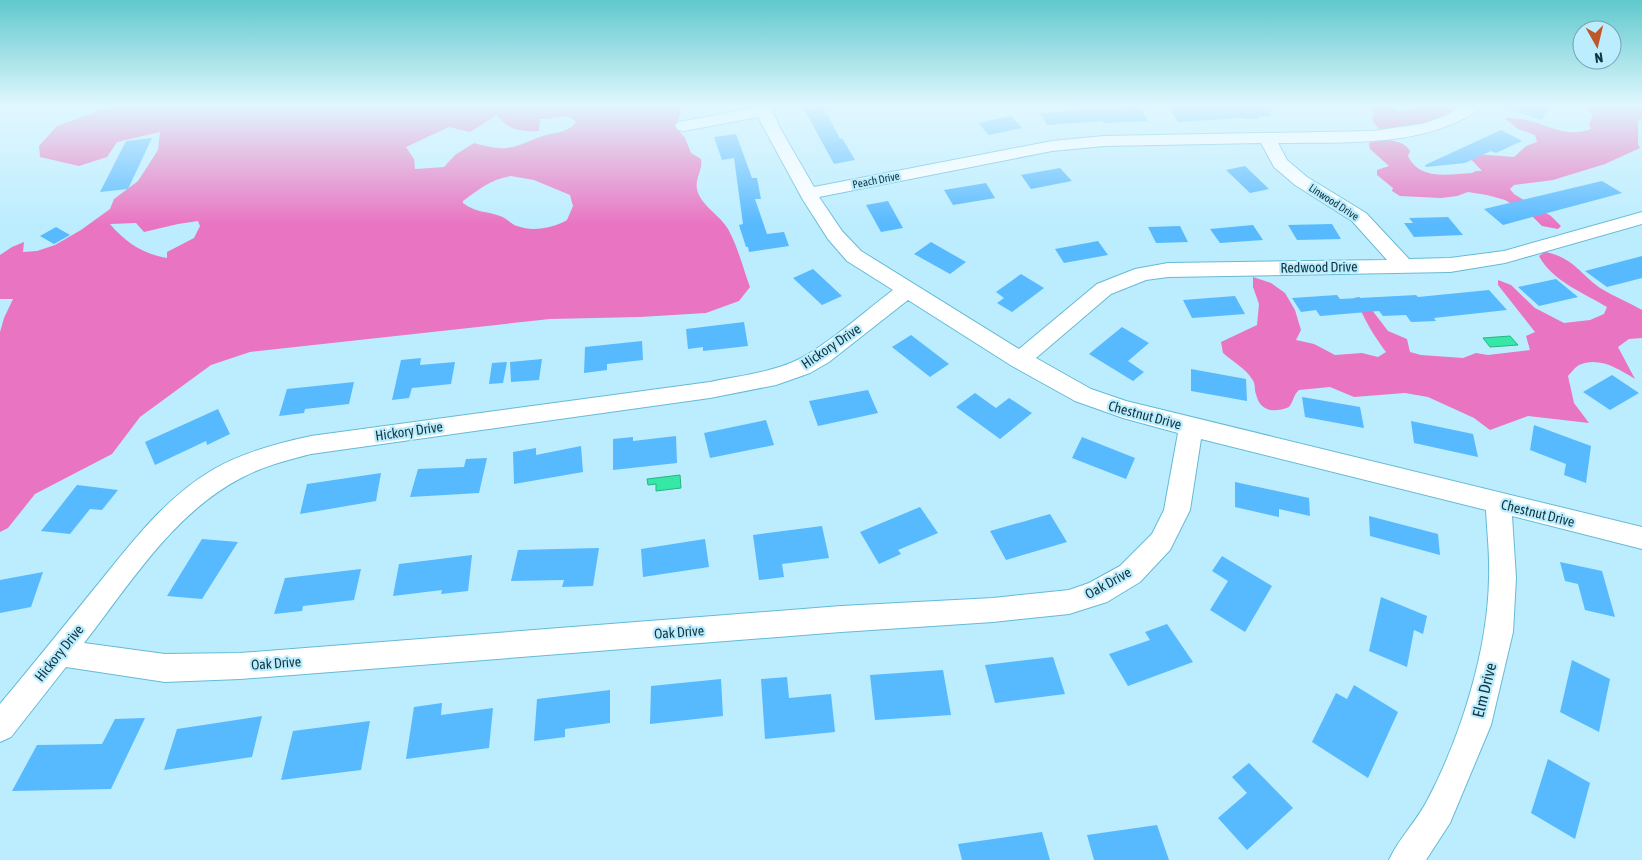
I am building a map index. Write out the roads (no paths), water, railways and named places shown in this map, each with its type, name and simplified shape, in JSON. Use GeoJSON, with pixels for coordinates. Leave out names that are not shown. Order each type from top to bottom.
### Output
{"type":"FeatureCollection","features":[{"type":"Feature","properties":{"kind":"street","name":"Chestnut Drive"},"geometry":{"type":"LineString","coordinates":[[783,145],[825,222],[841,244],[870,267],[1020,360],[1092,399],[1191,427],[1642,538]]}},
{"type":"Feature","properties":{"kind":"street","name":"Peach Drive"},"geometry":{"type":"LineString","coordinates":[[809,193],[1061,145]]}},
{"type":"Feature","properties":{"kind":"street","name":"Linwood Drive"},"geometry":{"type":"LineString","coordinates":[[1270,145],[1280,163],[1301,181],[1359,217],[1403,265]]}},
{"type":"Feature","properties":{"kind":"street","name":"Redwood Drive"},"geometry":{"type":"LineString","coordinates":[[1020,360],[1104,289],[1142,274],[1168,270],[1450,265],[1505,258],[1642,218]]}},
{"type":"Feature","properties":{"kind":"street","name":"Hickory Drive"},"geometry":{"type":"LineString","coordinates":[[0,727],[159,529],[194,496],[222,477],[248,463],[280,452],[311,445],[710,390],[776,377],[802,367],[821,356],[908,290]]}},
{"type":"Feature","properties":{"kind":"street","name":"Oak Drive"},"geometry":{"type":"LineString","coordinates":[[59,653],[165,668],[240,666],[841,619],[993,610],[1070,602],[1097,593],[1130,574],[1161,542],[1176,510],[1191,427]]}},
{"type":"Feature","properties":{"kind":"street","name":"Elm Drive"},"geometry":{"type":"LineString","coordinates":[[1406,860],[1440,812],[1476,725],[1499,632],[1503,578],[1498,504]]}}]}
